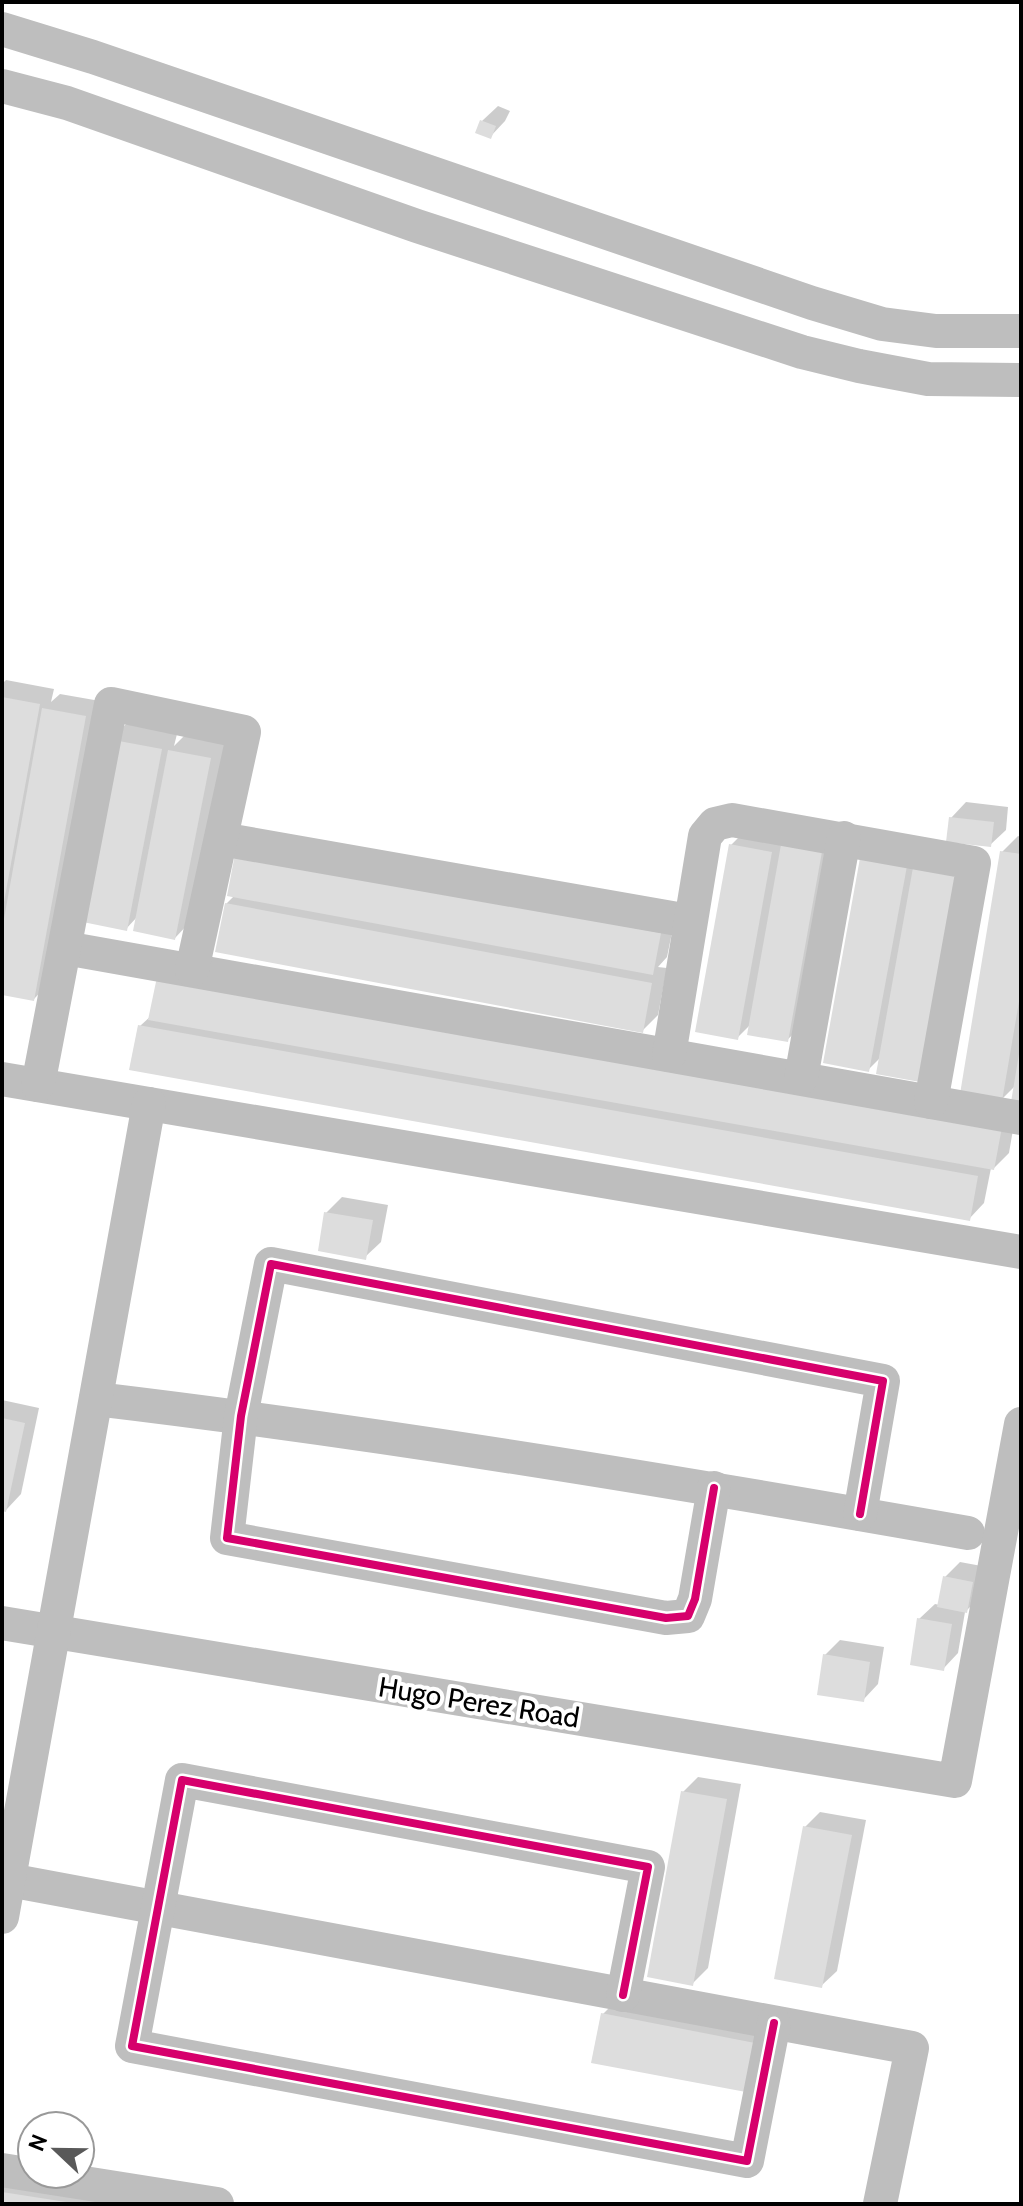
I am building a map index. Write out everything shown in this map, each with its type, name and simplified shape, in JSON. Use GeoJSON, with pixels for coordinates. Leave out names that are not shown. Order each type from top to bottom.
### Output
{"type":"FeatureCollection","features":[{"type":"Feature","properties":{"kind":"street"},"geometry":{"type":"LineString","coordinates":[[2,29],[882,324],[936,331],[1021,331]]}},
{"type":"Feature","properties":{"kind":"street"},"geometry":{"type":"LineString","coordinates":[[2,86],[67,103],[417,226],[802,352],[928,379],[1021,380]]}},
{"type":"Feature","properties":{"kind":"street"},"geometry":{"type":"LineString","coordinates":[[38,1085],[111,704],[244,732],[192,970]]}},
{"type":"Feature","properties":{"kind":"street"},"geometry":{"type":"LineString","coordinates":[[669,1055],[705,836],[715,824],[732,820],[844,838],[974,863],[931,1102]]}},
{"type":"Feature","properties":{"kind":"street"},"geometry":{"type":"LineString","coordinates":[[801,1078],[844,838]]}},
{"type":"Feature","properties":{"kind":"street"},"geometry":{"type":"LineString","coordinates":[[221,839],[689,921]]}},
{"type":"Feature","properties":{"kind":"street"},"geometry":{"type":"LineString","coordinates":[[65,948],[1021,1118]]}},
{"type":"Feature","properties":{"kind":"street"},"geometry":{"type":"LineString","coordinates":[[2,1079],[1021,1252]]}},
{"type":"Feature","properties":{"kind":"street"},"geometry":{"type":"LineString","coordinates":[[2,1917],[149,1104]]}},
{"type":"Feature","properties":{"kind":"street"},"geometry":{"type":"LineString","coordinates":[[714,1488],[695,1599],[688,1616],[666,1618],[227,1538],[241,1416],[271,1264],[883,1381],[860,1514]]}},
{"type":"Feature","properties":{"kind":"street"},"geometry":{"type":"LineString","coordinates":[[96,1399],[241,1416],[714,1488],[968,1533]]}},
{"type":"Feature","properties":{"kind":"street","name":"Hugo Perez Road"},"geometry":{"type":"LineString","coordinates":[[2,1623],[955,1781],[1021,1424]]}},
{"type":"Feature","properties":{"kind":"street"},"geometry":{"type":"LineString","coordinates":[[623,1995],[648,1867],[182,1780],[132,2046],[747,2161],[774,2023]]}},
{"type":"Feature","properties":{"kind":"street"},"geometry":{"type":"LineString","coordinates":[[9,1880],[912,2048],[880,2204]]}},
{"type":"Feature","properties":{"kind":"street"},"geometry":{"type":"LineString","coordinates":[[2,2170],[217,2204]]}},
{"type":"Feature","properties":{"kind":"building"},"geometry":{"type":"Polygon","coordinates":[[[480,120],[496,126],[491,139],[475,133],[480,120]]]}},
{"type":"Feature","properties":{"kind":"building"},"geometry":{"type":"Polygon","coordinates":[[[2,697],[40,704],[4,902],[2,902],[2,697]]]}},
{"type":"Feature","properties":{"kind":"building"},"geometry":{"type":"Polygon","coordinates":[[[42,708],[86,716],[34,1001],[2,995],[2,930],[42,708]]]}},
{"type":"Feature","properties":{"kind":"building"},"geometry":{"type":"Polygon","coordinates":[[[108,739],[162,749],[127,931],[73,920],[108,739]]]}},
{"type":"Feature","properties":{"kind":"building"},"geometry":{"type":"Polygon","coordinates":[[[168,750],[211,758],[175,940],[133,931],[168,750]]]}},
{"type":"Feature","properties":{"kind":"building"},"geometry":{"type":"Polygon","coordinates":[[[949,817],[994,822],[991,847],[946,842],[949,817]]]}},
{"type":"Feature","properties":{"kind":"building"},"geometry":{"type":"Polygon","coordinates":[[[782,839],[823,846],[788,1042],[747,1035],[782,839]]]}},
{"type":"Feature","properties":{"kind":"building"},"geometry":{"type":"Polygon","coordinates":[[[729,844],[772,852],[738,1040],[695,1032],[729,844]]]}},
{"type":"Feature","properties":{"kind":"building"},"geometry":{"type":"Polygon","coordinates":[[[1000,851],[1021,854],[1021,990],[1002,1101],[960,1094],[1000,851]]]}},
{"type":"Feature","properties":{"kind":"building"},"geometry":{"type":"Polygon","coordinates":[[[235,854],[661,933],[653,975],[227,896],[235,854]]]}},
{"type":"Feature","properties":{"kind":"building"},"geometry":{"type":"Polygon","coordinates":[[[860,858],[907,866],[869,1072],[823,1063],[860,858]]]}},
{"type":"Feature","properties":{"kind":"building"},"geometry":{"type":"Polygon","coordinates":[[[914,862],[959,870],[920,1082],[876,1074],[914,862]]]}},
{"type":"Feature","properties":{"kind":"building"},"geometry":{"type":"Polygon","coordinates":[[[225,903],[652,983],[643,1033],[215,952],[225,903]]]}},
{"type":"Feature","properties":{"kind":"building"},"geometry":{"type":"Polygon","coordinates":[[[157,977],[1002,1127],[994,1170],[148,1020],[157,977]]]}},
{"type":"Feature","properties":{"kind":"building"},"geometry":{"type":"Polygon","coordinates":[[[138,1025],[978,1176],[970,1221],[129,1070],[138,1025]]]}},
{"type":"Feature","properties":{"kind":"building"},"geometry":{"type":"Polygon","coordinates":[[[1021,1054],[1021,1104],[1011,1102],[1021,1054]]]}},
{"type":"Feature","properties":{"kind":"building"},"geometry":{"type":"Polygon","coordinates":[[[324,1212],[373,1220],[366,1260],[318,1251],[324,1212]]]}},
{"type":"Feature","properties":{"kind":"building"},"geometry":{"type":"Polygon","coordinates":[[[2,1418],[25,1423],[6,1512],[2,1511],[2,1418]]]}},
{"type":"Feature","properties":{"kind":"building"},"geometry":{"type":"Polygon","coordinates":[[[943,1576],[973,1582],[967,1613],[937,1607],[943,1576]]]}},
{"type":"Feature","properties":{"kind":"building"},"geometry":{"type":"Polygon","coordinates":[[[917,1618],[952,1624],[944,1671],[910,1665],[917,1618]]]}},
{"type":"Feature","properties":{"kind":"building"},"geometry":{"type":"Polygon","coordinates":[[[823,1654],[870,1662],[864,1702],[817,1695],[823,1654]]]}},
{"type":"Feature","properties":{"kind":"building"},"geometry":{"type":"Polygon","coordinates":[[[681,1791],[727,1799],[693,1986],[647,1977],[681,1791]]]}},
{"type":"Feature","properties":{"kind":"building"},"geometry":{"type":"Polygon","coordinates":[[[803,1826],[852,1835],[822,1988],[774,1979],[803,1826]]]}},
{"type":"Feature","properties":{"kind":"building"},"geometry":{"type":"Polygon","coordinates":[[[601,2013],[755,2043],[746,2092],[591,2063],[601,2013]]]}},
{"type":"Feature","properties":{"kind":"building"},"geometry":{"type":"Polygon","coordinates":[[[2,2192],[66,2202],[2,2204],[2,2192]]]}},
{"type":"Feature","properties":{"kind":"cycle path"},"geometry":{"type":"LineString","coordinates":[[714,1488],[695,1599],[688,1616],[666,1618],[227,1538],[241,1416],[271,1264],[883,1381],[860,1514]]}},
{"type":"Feature","properties":{"kind":"cycle path"},"geometry":{"type":"LineString","coordinates":[[623,1995],[648,1867],[182,1780],[132,2046],[747,2161],[774,2023]]}}]}
